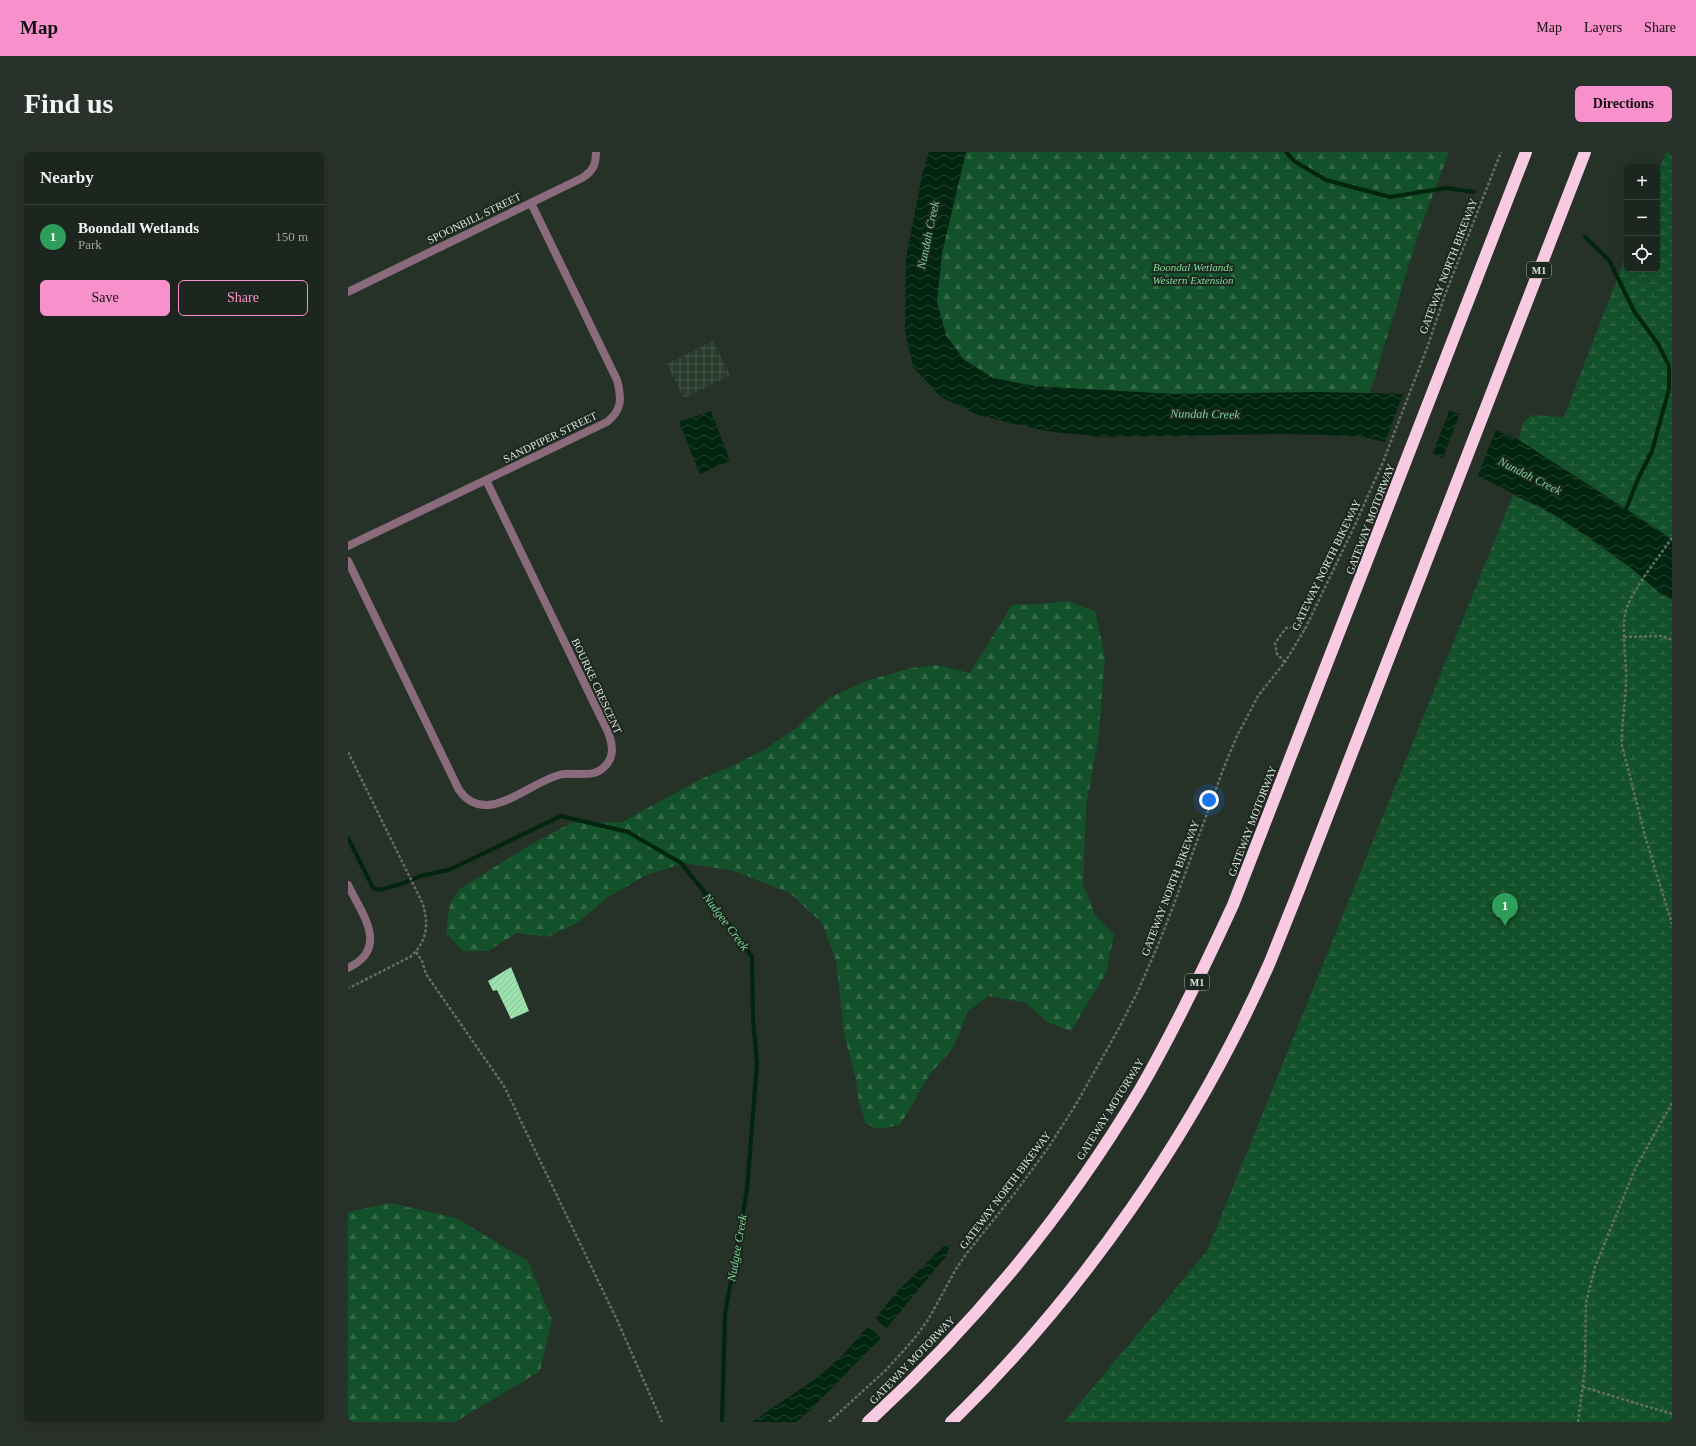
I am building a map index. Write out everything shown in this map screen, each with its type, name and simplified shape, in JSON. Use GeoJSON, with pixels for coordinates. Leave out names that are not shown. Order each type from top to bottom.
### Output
{"type":"FeatureCollection","features":[{"type":"Feature","properties":{"kind":"highway","name":"GATEWAY MOTORWAY"},"geometry":{"type":"LineString","coordinates":[[868,1422],[892,1400],[966,1322],[1006,1278],[1043,1232],[1101,1150],[1139,1091],[1177,1023],[1205,967],[1233,905],[1526,152]]}},
{"type":"Feature","properties":{"kind":"highway","name":"M1"},"geometry":{"type":"LineString","coordinates":[[950,1422],[1028,1341],[1090,1264],[1142,1191],[1206,1088],[1238,1028],[1269,962],[1306,872],[1585,152]]}},
{"type":"Feature","properties":{"kind":"street","name":"SPOONBILL STREET"},"geometry":{"type":"LineString","coordinates":[[348,292],[590,173],[594,168],[596,152]]}},
{"type":"Feature","properties":{"kind":"street","name":"SANDPIPER STREET"},"geometry":{"type":"LineString","coordinates":[[348,546],[607,422],[616,415],[620,394],[617,380],[531,202]]}},
{"type":"Feature","properties":{"kind":"street","name":"BOURKE CRESCENT"},"geometry":{"type":"LineString","coordinates":[[348,562],[464,798],[477,805],[491,806],[555,776],[567,773],[587,774],[599,772],[608,764],[612,751],[613,745],[608,732],[486,480]]}},
{"type":"Feature","properties":{"kind":"street"},"geometry":{"type":"LineString","coordinates":[[348,885],[368,928],[371,939],[365,956],[356,964],[348,968]]}},
{"type":"Feature","properties":{"kind":"path","name":"GATEWAY NORTH BIKEWAY"},"geometry":{"type":"LineString","coordinates":[[829,1422],[886,1370],[914,1339],[928,1320],[956,1269],[1020,1186],[1074,1106],[1096,1070],[1138,991],[1174,904],[1224,767],[1247,714],[1258,696],[1285,662],[1305,629],[1383,462],[1449,285],[1501,152]]}},
{"type":"Feature","properties":{"kind":"path"},"geometry":{"type":"LineString","coordinates":[[1672,538],[1642,582],[1627,606],[1625,613],[1624,636],[1626,680],[1621,735],[1622,745],[1645,836],[1672,924]]}},
{"type":"Feature","properties":{"kind":"path"},"geometry":{"type":"LineString","coordinates":[[1285,662],[1277,654],[1275,643],[1286,628],[1298,626],[1305,629]]}},
{"type":"Feature","properties":{"kind":"path"},"geometry":{"type":"LineString","coordinates":[[1624,636],[1662,636],[1672,640]]}},
{"type":"Feature","properties":{"kind":"path"},"geometry":{"type":"LineString","coordinates":[[348,752],[422,902],[427,921],[424,940],[416,952],[410,957],[349,988]]}},
{"type":"Feature","properties":{"kind":"path"},"geometry":{"type":"LineString","coordinates":[[416,952],[422,961],[426,974],[504,1086],[618,1322],[662,1422]]}},
{"type":"Feature","properties":{"kind":"path"},"geometry":{"type":"LineString","coordinates":[[1578,1422],[1586,1357],[1586,1303],[1595,1267],[1635,1169],[1672,1103]]}},
{"type":"Feature","properties":{"kind":"path"},"geometry":{"type":"LineString","coordinates":[[1583,1387],[1672,1414]]}},
{"type":"Feature","properties":{"kind":"shaded area"},"geometry":{"type":"Polygon","coordinates":[[[713,341],[730,375],[684,398],[667,364],[713,341]]]}},
{"type":"Feature","properties":{"kind":"green space","name":"Boondal Wetlands Western Extension"},"geometry":{"type":"Polygon","coordinates":[[[966,152],[1449,152],[1420,229],[1370,393],[1319,392],[1172,394],[1034,386],[993,378],[964,360],[946,335],[937,302],[942,253],[966,152]]]}},
{"type":"Feature","properties":{"kind":"green space"},"geometry":{"type":"Polygon","coordinates":[[[1666,152],[1672,152],[1672,539],[1519,440],[1523,422],[1532,415],[1564,417],[1624,261],[1624,272],[1660,272],[1660,167],[1666,152]]]}},
{"type":"Feature","properties":{"kind":"green space"},"geometry":{"type":"Polygon","coordinates":[[[1513,495],[1553,514],[1585,535],[1630,567],[1661,594],[1672,600],[1672,1422],[1064,1422],[1207,1251],[1513,495]]]}},
{"type":"Feature","properties":{"kind":"green space"},"geometry":{"type":"Polygon","coordinates":[[[1068,601],[1095,611],[1105,658],[1098,740],[1086,807],[1083,884],[1095,915],[1114,935],[1106,973],[1071,1031],[1047,1022],[1026,1003],[989,996],[968,1011],[953,1048],[930,1074],[900,1125],[877,1129],[865,1123],[844,1034],[836,960],[822,923],[790,893],[734,871],[685,863],[646,875],[607,898],[577,923],[547,937],[517,933],[488,951],[463,951],[446,933],[450,903],[460,889],[530,845],[571,823],[622,822],[701,779],[737,764],[765,749],[796,728],[829,698],[866,681],[911,668],[937,665],[970,673],[1012,605],[1068,601]]]}},
{"type":"Feature","properties":{"kind":"green space"},"geometry":{"type":"Polygon","coordinates":[[[390,1203],[456,1218],[528,1261],[552,1320],[540,1371],[455,1422],[348,1422],[348,1212],[390,1203]]]}},
{"type":"Feature","properties":{"kind":"water","name":"Nundah Creek"},"geometry":{"type":"Polygon","coordinates":[[[929,152],[966,152],[942,253],[937,302],[946,335],[964,360],[993,378],[1034,386],[1172,394],[1319,392],[1404,394],[1426,400],[1519,440],[1672,539],[1672,600],[1661,594],[1630,567],[1553,514],[1431,452],[1357,436],[1284,434],[1101,437],[1046,431],[978,415],[941,397],[913,367],[905,331],[906,258],[922,176],[929,152]]]}},
{"type":"Feature","properties":{"kind":"water"},"geometry":{"type":"Polygon","coordinates":[[[711,411],[730,461],[700,474],[679,422],[711,411]]]}},
{"type":"Feature","properties":{"kind":"water"},"geometry":{"type":"Polygon","coordinates":[[[945,1245],[950,1245],[946,1256],[886,1329],[876,1318],[894,1295],[945,1245]]]}},
{"type":"Feature","properties":{"kind":"water"},"geometry":{"type":"Polygon","coordinates":[[[868,1326],[881,1338],[809,1411],[796,1422],[752,1422],[817,1378],[842,1356],[868,1326]]]}},
{"type":"Feature","properties":{"kind":"pier"},"geometry":{"type":"Polygon","coordinates":[[[1404,392],[1427,398],[1450,409],[1432,455],[1384,444],[1404,392]]]}},
{"type":"Feature","properties":{"kind":"pier"},"geometry":{"type":"Polygon","coordinates":[[[1460,413],[1496,429],[1477,478],[1442,460],[1460,413]]]}},
{"type":"Feature","properties":{"kind":"building"},"geometry":{"type":"Polygon","coordinates":[[[511,967],[529,1011],[511,1019],[497,990],[493,991],[488,981],[511,967]]]}},
{"type":"Feature","properties":{"kind":"waterway"},"geometry":{"type":"LineString","coordinates":[[1286,152],[1294,161],[1326,180],[1390,197],[1446,188],[1474,192]]}},
{"type":"Feature","properties":{"kind":"waterway"},"geometry":{"type":"LineString","coordinates":[[1585,237],[1609,260],[1634,311],[1658,344],[1669,366],[1669,389],[1652,451],[1638,479],[1624,514]]}},
{"type":"Feature","properties":{"kind":"waterway","name":"Nudgee Creek"},"geometry":{"type":"LineString","coordinates":[[348,838],[373,888],[379,890],[401,884],[420,876],[449,870],[561,816],[628,832],[681,863],[719,910],[752,957],[753,1019],[757,1063],[747,1190],[725,1314],[722,1422]]}},
{"type":"Feature","properties":{"kind":"place","name":"Boondall Wetlands"},"geometry":{"type":"Point","coordinates":[1505,926]}}]}
